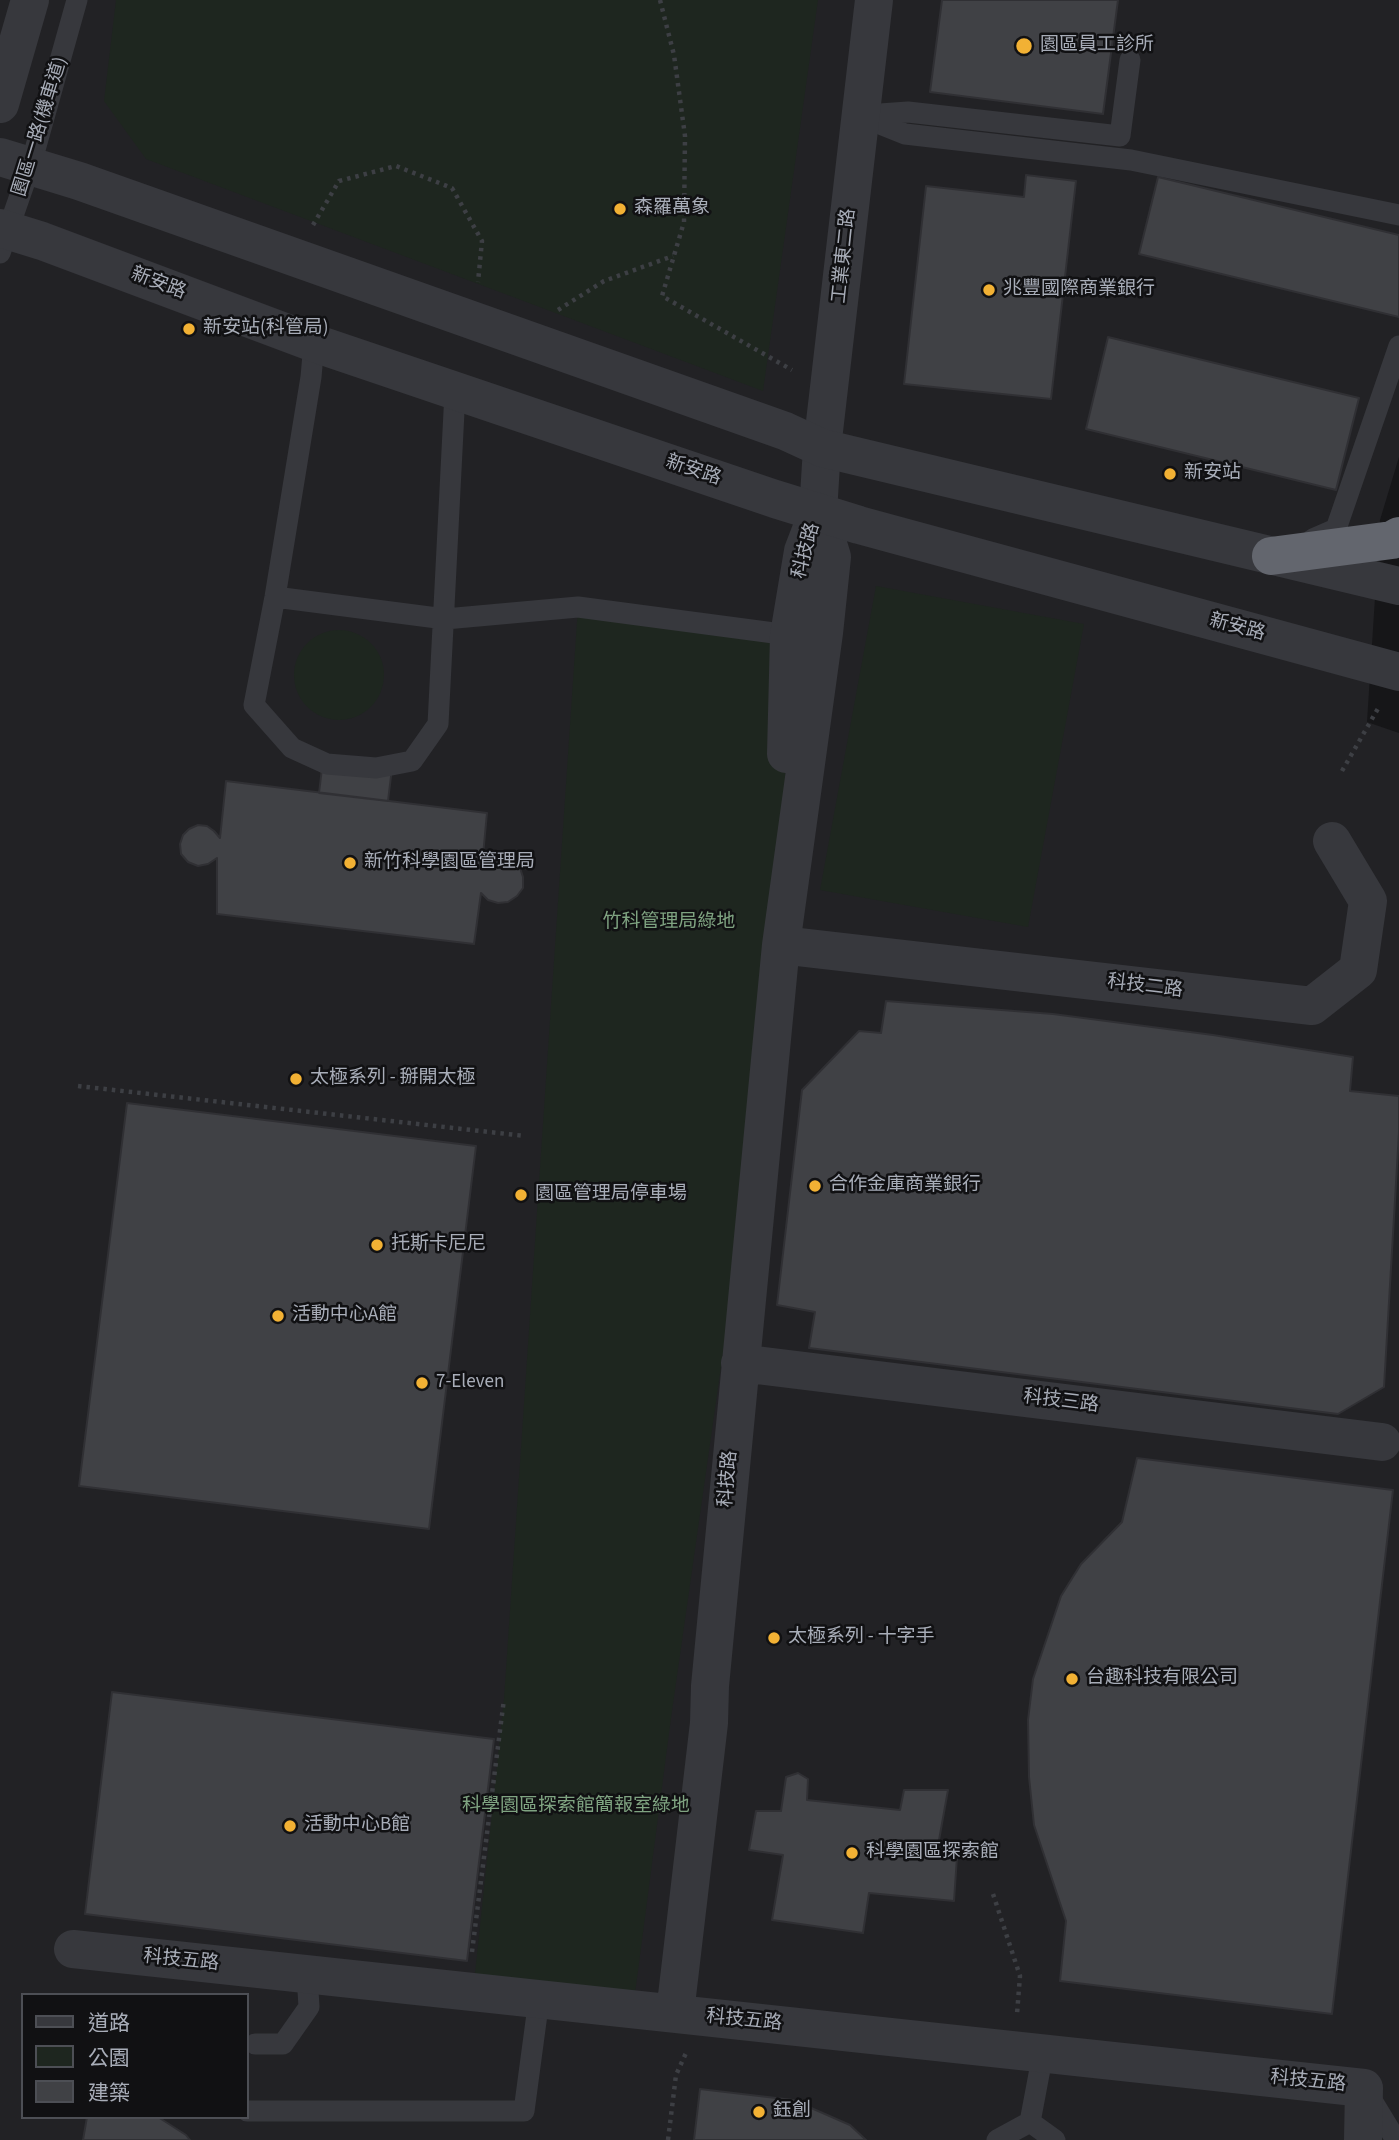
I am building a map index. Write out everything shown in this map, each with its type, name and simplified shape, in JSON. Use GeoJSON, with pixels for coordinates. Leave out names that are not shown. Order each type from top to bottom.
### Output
{"type":"FeatureCollection","features":[{"type":"Feature","properties":{"kind":"highway"},"geometry":{"type":"LineString","coordinates":[[1271,556],[1392,540],[1399,536]]}},
{"type":"Feature","properties":{"kind":"street"},"geometry":{"type":"LineString","coordinates":[[0,104],[30,0]]}},
{"type":"Feature","properties":{"kind":"street","name":"工業東二路"},"geometry":{"type":"LineString","coordinates":[[818,512],[822,447],[874,0]]}},
{"type":"Feature","properties":{"kind":"street"},"geometry":{"type":"LineString","coordinates":[[16,160],[759,422],[822,447],[1399,586]]}},
{"type":"Feature","properties":{"kind":"street","name":"新安路"},"geometry":{"type":"LineString","coordinates":[[3,237],[42,241],[314,343],[859,526],[1391,686]]}},
{"type":"Feature","properties":{"kind":"street","name":"科技路"},"geometry":{"type":"LineString","coordinates":[[781,945],[789,635],[803,551],[818,512]]}},
{"type":"Feature","properties":{"kind":"street","name":"科技路"},"geometry":{"type":"LineString","coordinates":[[688,2015],[710,1686],[781,945],[832,557],[818,512]]}},
{"type":"Feature","properties":{"kind":"street","name":"科技二路"},"geometry":{"type":"LineString","coordinates":[[781,945],[1312,1006],[1358,970],[1368,901],[1332,841]]}},
{"type":"Feature","properties":{"kind":"street","name":"科技三路"},"geometry":{"type":"LineString","coordinates":[[740,1363],[1382,1442]]}},
{"type":"Feature","properties":{"kind":"street","name":"科技五路"},"geometry":{"type":"LineString","coordinates":[[73,1950],[1364,2088],[1363,2140]]}},
{"type":"Feature","properties":{"kind":"lane","name":"園區一路(機車道)"},"geometry":{"type":"LineString","coordinates":[[3,237],[16,160],[77,0]]}},
{"type":"Feature","properties":{"kind":"lane"},"geometry":{"type":"LineString","coordinates":[[860,116],[908,113],[1120,136],[1130,60]]}},
{"type":"Feature","properties":{"kind":"lane"},"geometry":{"type":"LineString","coordinates":[[860,116],[905,134],[1131,160],[1399,215]]}},
{"type":"Feature","properties":{"kind":"lane"},"geometry":{"type":"LineString","coordinates":[[314,343],[311,377],[275,597],[254,705],[292,748],[327,764],[376,768],[412,761],[438,723],[455,392]]}},
{"type":"Feature","properties":{"kind":"lane"},"geometry":{"type":"LineString","coordinates":[[1271,556],[1336,529],[1399,346]]}},
{"type":"Feature","properties":{"kind":"lane"},"geometry":{"type":"LineString","coordinates":[[275,597],[445,619],[578,607],[789,635]]}},
{"type":"Feature","properties":{"kind":"lane"},"geometry":{"type":"LineString","coordinates":[[255,2044],[283,2044],[309,2007],[307,1974]]}},
{"type":"Feature","properties":{"kind":"lane"},"geometry":{"type":"LineString","coordinates":[[248,2111],[524,2111],[539,1999]]}},
{"type":"Feature","properties":{"kind":"lane"},"geometry":{"type":"LineString","coordinates":[[1030,2122],[1043,2053]]}},
{"type":"Feature","properties":{"kind":"lane"},"geometry":{"type":"LineString","coordinates":[[1364,2088],[1396,2140]]}},
{"type":"Feature","properties":{"kind":"lane"},"geometry":{"type":"LineString","coordinates":[[997,2140],[1030,2122]]}},
{"type":"Feature","properties":{"kind":"lane"},"geometry":{"type":"LineString","coordinates":[[1030,2122],[1055,2140]]}},
{"type":"Feature","properties":{"kind":"path"},"geometry":{"type":"LineString","coordinates":[[660,0],[674,55],[685,136],[684,222],[662,296],[793,370]]}},
{"type":"Feature","properties":{"kind":"path"},"geometry":{"type":"LineString","coordinates":[[311,228],[339,181],[396,166],[452,188],[482,241],[477,293]]}},
{"type":"Feature","properties":{"kind":"path"},"geometry":{"type":"LineString","coordinates":[[554,313],[604,281],[674,255]]}},
{"type":"Feature","properties":{"kind":"path"},"geometry":{"type":"LineString","coordinates":[[1342,771],[1391,686]]}},
{"type":"Feature","properties":{"kind":"path"},"geometry":{"type":"LineString","coordinates":[[78,1086],[525,1136]]}},
{"type":"Feature","properties":{"kind":"path"},"geometry":{"type":"LineString","coordinates":[[467,1991],[503,1699]]}},
{"type":"Feature","properties":{"kind":"path"},"geometry":{"type":"LineString","coordinates":[[993,1894],[1020,1976]]}},
{"type":"Feature","properties":{"kind":"path"},"geometry":{"type":"LineString","coordinates":[[668,2140],[676,2076],[688,2015]]}},
{"type":"Feature","properties":{"kind":"shaded area"},"geometry":{"type":"Polygon","coordinates":[[[0,0],[1399,0],[1399,457],[1380,520],[1367,722],[1399,733],[1399,2140],[0,2140],[0,0]]]}},
{"type":"Feature","properties":{"kind":"green space"},"geometry":{"type":"Polygon","coordinates":[[[116,0],[818,0],[763,391],[146,159],[104,101],[116,0]]]}},
{"type":"Feature","properties":{"kind":"green space"},"geometry":{"type":"Polygon","coordinates":[[[876,586],[1084,624],[1028,927],[820,890],[876,586]]]}},
{"type":"Feature","properties":{"kind":"green space","name":"竹科管理局綠地"},"geometry":{"type":"Polygon","coordinates":[[[578,607],[789,635],[781,945],[671,1718],[633,2009],[473,1992],[504,1699],[578,607]]]}},
{"type":"Feature","properties":{"kind":"green space"},"geometry":{"type":"Polygon","coordinates":[[[339,630],[356,634],[371,643],[380,658],[384,675],[380,692],[371,707],[356,716],[339,720],[322,716],[307,707],[298,692],[294,675],[298,658],[307,643],[322,634],[339,630]]]}},
{"type":"Feature","properties":{"kind":"building","name":"園區員工診所"},"geometry":{"type":"Polygon","coordinates":[[[942,0],[1118,0],[1103,114],[930,92],[942,0]]]}},
{"type":"Feature","properties":{"kind":"building","name":"兆豐國際商業銀行"},"geometry":{"type":"Polygon","coordinates":[[[1026,175],[1076,181],[1051,399],[904,384],[926,186],[1024,197],[1026,175]]]}},
{"type":"Feature","properties":{"kind":"building"},"geometry":{"type":"Polygon","coordinates":[[[1158,177],[1399,235],[1399,317],[1139,254],[1158,177]]]}},
{"type":"Feature","properties":{"kind":"building"},"geometry":{"type":"Polygon","coordinates":[[[1108,337],[1359,398],[1336,490],[1086,429],[1108,337]]]}},
{"type":"Feature","properties":{"kind":"building"},"geometry":{"type":"Polygon","coordinates":[[[323,760],[392,768],[388,801],[319,793],[323,760]]]}},
{"type":"Feature","properties":{"kind":"building","name":"新竹科學園區管理局"},"geometry":{"type":"Polygon","coordinates":[[[226,781],[487,813],[482,866],[491,859],[501,857],[512,861],[520,868],[523,888],[508,902],[488,900],[481,893],[474,944],[217,914],[217,858],[198,866],[188,862],[181,854],[180,844],[183,835],[198,825],[207,826],[220,838],[226,781]]]}},
{"type":"Feature","properties":{"kind":"building"},"geometry":{"type":"Polygon","coordinates":[[[886,1001],[1053,1014],[1353,1057],[1350,1091],[1399,1096],[1384,1387],[1338,1414],[809,1348],[815,1312],[777,1305],[802,1090],[859,1031],[881,1033],[886,1001]]]}},
{"type":"Feature","properties":{"kind":"building","name":"活動中心A館"},"geometry":{"type":"Polygon","coordinates":[[[127,1103],[476,1146],[429,1529],[79,1486],[127,1103]]]}},
{"type":"Feature","properties":{"kind":"building"},"geometry":{"type":"Polygon","coordinates":[[[1137,1458],[1393,1490],[1332,2014],[1060,1981],[1066,1921],[1034,1825],[1029,1777],[1028,1720],[1033,1679],[1061,1596],[1081,1564],[1122,1522],[1137,1458]]]}},
{"type":"Feature","properties":{"kind":"building","name":"活動中心B館"},"geometry":{"type":"Polygon","coordinates":[[[112,1692],[494,1739],[467,1961],[85,1914],[112,1692]]]}},
{"type":"Feature","properties":{"kind":"building","name":"科學園區探索館"},"geometry":{"type":"Polygon","coordinates":[[[798,1773],[808,1779],[807,1800],[900,1810],[904,1790],[948,1790],[936,1857],[957,1857],[954,1901],[869,1893],[863,1933],[772,1920],[783,1855],[749,1850],[756,1811],[781,1811],[786,1777],[798,1773]]]}},
{"type":"Feature","properties":{"kind":"building","name":"鈺創"},"geometry":{"type":"Polygon","coordinates":[[[700,2089],[793,2100],[850,2125],[866,2140],[694,2140],[700,2089]]]}},
{"type":"Feature","properties":{"kind":"building"},"geometry":{"type":"Polygon","coordinates":[[[87,2119],[161,2119],[190,2140],[83,2140],[87,2119]]]}},
{"type":"Feature","properties":{"kind":"place","name":"園區員工診所"},"geometry":{"type":"Point","coordinates":[1024,46]}},
{"type":"Feature","properties":{"kind":"place","name":"森羅萬象"},"geometry":{"type":"Point","coordinates":[620,209]}},
{"type":"Feature","properties":{"kind":"place","name":"兆豐國際商業銀行"},"geometry":{"type":"Point","coordinates":[989,290]}},
{"type":"Feature","properties":{"kind":"place","name":"新安站(科管局)"},"geometry":{"type":"Point","coordinates":[189,329]}},
{"type":"Feature","properties":{"kind":"place","name":"新安站"},"geometry":{"type":"Point","coordinates":[1170,474]}},
{"type":"Feature","properties":{"kind":"place","name":"新竹科學園區管理局"},"geometry":{"type":"Point","coordinates":[350,863]}},
{"type":"Feature","properties":{"kind":"place","name":"太極系列 - 掰開太極"},"geometry":{"type":"Point","coordinates":[296,1079]}},
{"type":"Feature","properties":{"kind":"place","name":"合作金庫商業銀行"},"geometry":{"type":"Point","coordinates":[815,1186]}},
{"type":"Feature","properties":{"kind":"place","name":"園區管理局停車場"},"geometry":{"type":"Point","coordinates":[521,1195]}},
{"type":"Feature","properties":{"kind":"place","name":"托斯卡尼尼"},"geometry":{"type":"Point","coordinates":[377,1245]}},
{"type":"Feature","properties":{"kind":"place","name":"活動中心A館"},"geometry":{"type":"Point","coordinates":[278,1316]}},
{"type":"Feature","properties":{"kind":"place","name":"7-Eleven"},"geometry":{"type":"Point","coordinates":[422,1383]}},
{"type":"Feature","properties":{"kind":"place","name":"太極系列 - 十字手"},"geometry":{"type":"Point","coordinates":[774,1638]}},
{"type":"Feature","properties":{"kind":"place","name":"台趣科技有限公司"},"geometry":{"type":"Point","coordinates":[1072,1679]}},
{"type":"Feature","properties":{"kind":"place","name":"活動中心B館"},"geometry":{"type":"Point","coordinates":[290,1826]}},
{"type":"Feature","properties":{"kind":"place","name":"科學園區探索館"},"geometry":{"type":"Point","coordinates":[852,1853]}},
{"type":"Feature","properties":{"kind":"place","name":"鈺創"},"geometry":{"type":"Point","coordinates":[759,2112]}},
{"type":"Feature","properties":{"kind":"park label","name":"科學園區探索館簡報室綠地"},"geometry":{"type":"Point","coordinates":[576,1807]}}]}
